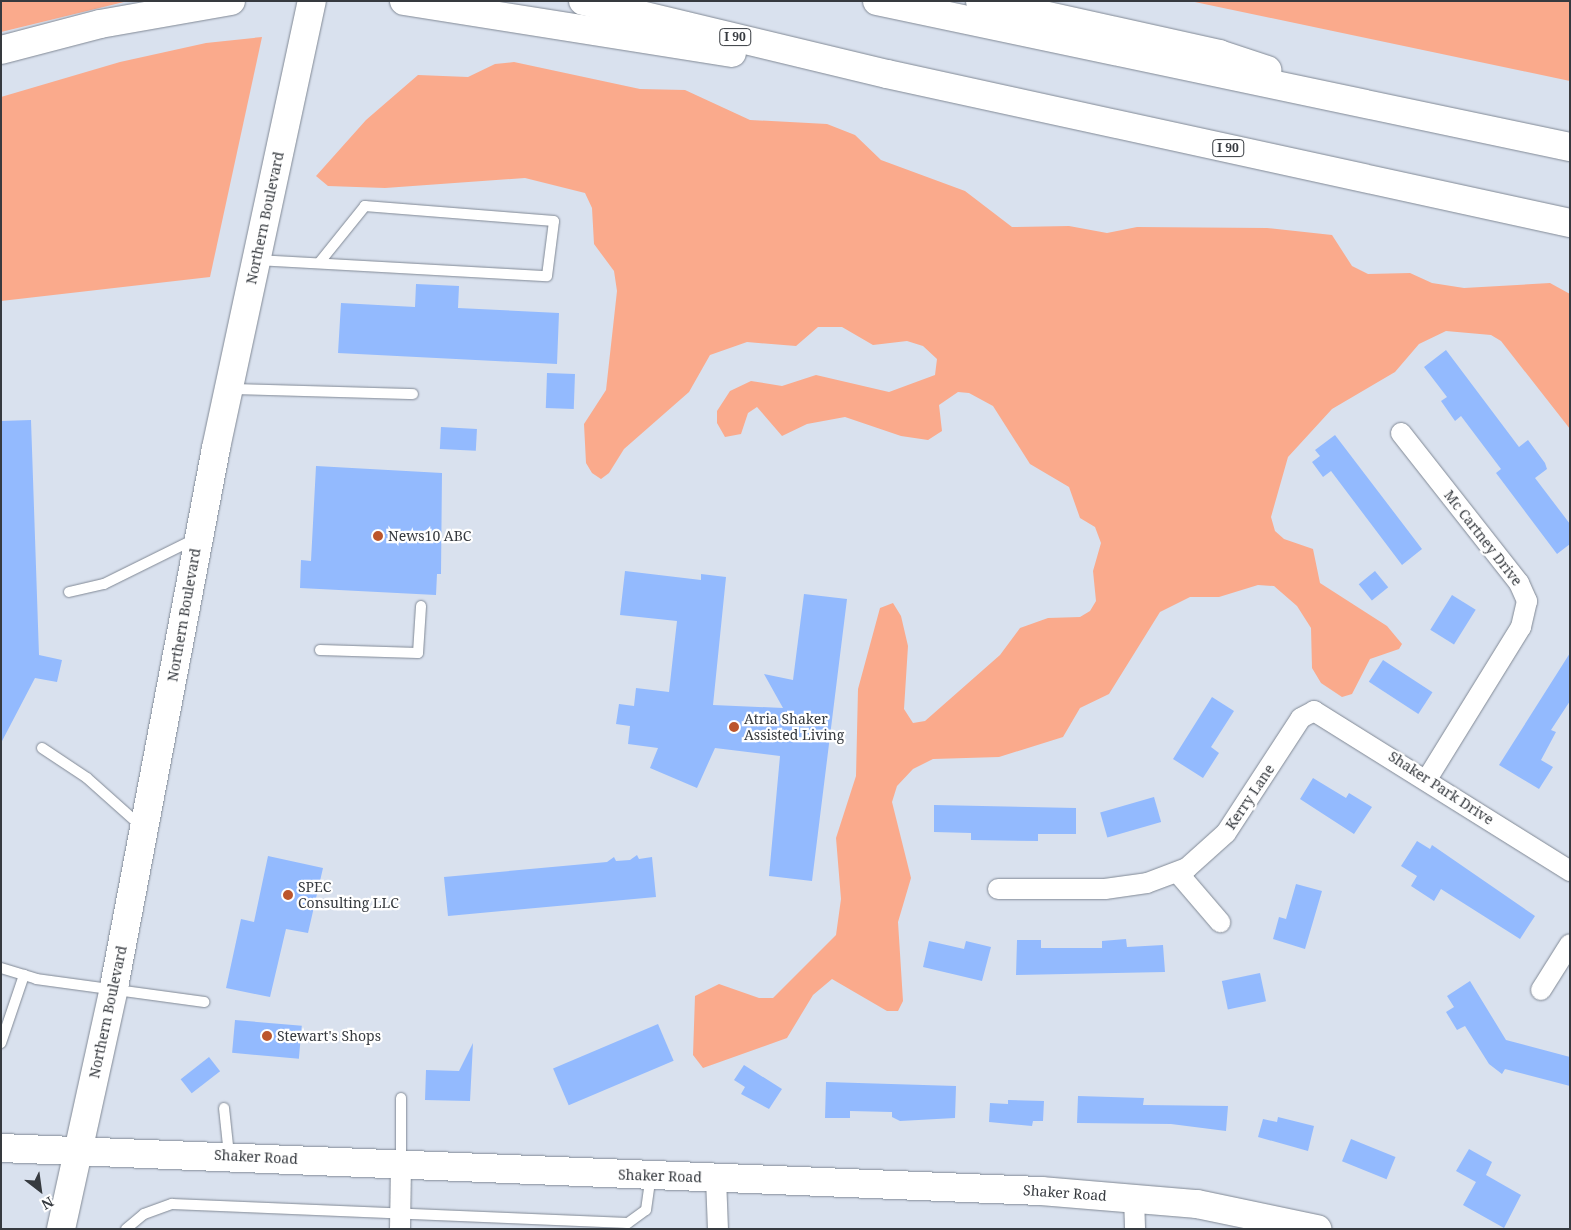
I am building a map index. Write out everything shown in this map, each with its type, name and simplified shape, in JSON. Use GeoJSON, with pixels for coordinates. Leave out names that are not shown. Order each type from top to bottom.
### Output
{"type":"FeatureCollection","features":[{"type":"Feature","properties":{"kind":"main road"},"geometry":{"type":"LineString","coordinates":[[1,50],[100,24],[231,1]]}},
{"type":"Feature","properties":{"kind":"main road","name":"Northern Boulevard"},"geometry":{"type":"LineString","coordinates":[[61,1229],[114,987],[198,537],[312,1]]}},
{"type":"Feature","properties":{"kind":"main road"},"geometry":{"type":"LineString","coordinates":[[404,1],[887,74]]}},
{"type":"Feature","properties":{"kind":"main road","name":"I 90"},"geometry":{"type":"LineString","coordinates":[[583,1],[887,74],[1570,222]]}},
{"type":"Feature","properties":{"kind":"main road"},"geometry":{"type":"LineString","coordinates":[[877,1],[1218,76],[1361,101],[1570,147]]}},
{"type":"Feature","properties":{"kind":"main road"},"geometry":{"type":"LineString","coordinates":[[980,1],[1219,54],[1361,101]]}},
{"type":"Feature","properties":{"kind":"main road","name":"Shaker Road"},"geometry":{"type":"LineString","coordinates":[[1,1148],[229,1155],[401,1165],[1134,1198],[1229,1209],[1317,1229]]}},
{"type":"Feature","properties":{"kind":"street","name":"Mc Cartney Drive"},"geometry":{"type":"LineString","coordinates":[[1401,432],[1519,583],[1527,601],[1521,627],[1427,779]]}},
{"type":"Feature","properties":{"kind":"street","name":"Shaker Park Drive"},"geometry":{"type":"LineString","coordinates":[[1310,712],[1322,713],[1570,871]]}},
{"type":"Feature","properties":{"kind":"street","name":"Kerry Lane"},"geometry":{"type":"LineString","coordinates":[[998,889],[1105,889],[1178,873],[1196,863],[1226,833],[1302,718],[1310,712]]}},
{"type":"Feature","properties":{"kind":"street"},"geometry":{"type":"LineString","coordinates":[[1178,873],[1220,922]]}},
{"type":"Feature","properties":{"kind":"street"},"geometry":{"type":"LineString","coordinates":[[1541,990],[1570,944]]}},
{"type":"Feature","properties":{"kind":"street"},"geometry":{"type":"LineString","coordinates":[[400,1221],[401,1165]]}},
{"type":"Feature","properties":{"kind":"street"},"geometry":{"type":"LineString","coordinates":[[716,1178],[718,1229]]}},
{"type":"Feature","properties":{"kind":"street"},"geometry":{"type":"LineString","coordinates":[[1134,1198],[1135,1229]]}},
{"type":"Feature","properties":{"kind":"lane"},"geometry":{"type":"LineString","coordinates":[[256,260],[547,276],[554,221],[365,206],[319,263]]}},
{"type":"Feature","properties":{"kind":"lane"},"geometry":{"type":"LineString","coordinates":[[229,389],[412,394]]}},
{"type":"Feature","properties":{"kind":"lane"},"geometry":{"type":"LineString","coordinates":[[68,592],[112,581],[198,537]]}},
{"type":"Feature","properties":{"kind":"lane"},"geometry":{"type":"LineString","coordinates":[[320,650],[418,653],[422,606]]}},
{"type":"Feature","properties":{"kind":"lane"},"geometry":{"type":"LineString","coordinates":[[42,748],[87,778],[144,830]]}},
{"type":"Feature","properties":{"kind":"lane"},"geometry":{"type":"LineString","coordinates":[[1,968],[24,975],[204,1002]]}},
{"type":"Feature","properties":{"kind":"lane"},"geometry":{"type":"LineString","coordinates":[[1,1043],[24,975]]}},
{"type":"Feature","properties":{"kind":"lane"},"geometry":{"type":"LineString","coordinates":[[401,1098],[401,1165]]}},
{"type":"Feature","properties":{"kind":"lane"},"geometry":{"type":"LineString","coordinates":[[224,1108],[229,1155]]}},
{"type":"Feature","properties":{"kind":"lane"},"geometry":{"type":"LineString","coordinates":[[126,1229],[144,1214],[172,1204],[400,1221],[628,1223],[646,1210],[651,1175]]}},
{"type":"Feature","properties":{"kind":"shaded area"},"geometry":{"type":"Polygon","coordinates":[[[1,1],[128,1],[1,32],[1,1]]]}},
{"type":"Feature","properties":{"kind":"shaded area"},"geometry":{"type":"Polygon","coordinates":[[[1190,1],[1570,1],[1570,81],[1190,1]]]}},
{"type":"Feature","properties":{"kind":"shaded area"},"geometry":{"type":"Polygon","coordinates":[[[262,37],[210,277],[1,301],[1,97],[120,62],[206,43],[262,37]]]}},
{"type":"Feature","properties":{"kind":"shaded area"},"geometry":{"type":"Polygon","coordinates":[[[514,62],[640,89],[685,90],[750,120],[827,124],[855,135],[881,160],[965,191],[1012,227],[1069,226],[1107,233],[1137,227],[1267,228],[1332,235],[1352,266],[1368,274],[1410,273],[1432,283],[1464,288],[1550,283],[1570,294],[1570,429],[1501,341],[1491,335],[1446,331],[1419,344],[1395,372],[1332,409],[1288,457],[1271,517],[1275,531],[1284,539],[1313,549],[1320,583],[1387,626],[1402,644],[1399,649],[1370,659],[1352,694],[1342,697],[1321,683],[1312,668],[1311,628],[1297,606],[1274,586],[1258,585],[1219,597],[1190,597],[1160,612],[1109,694],[1080,708],[1063,737],[999,757],[933,759],[913,769],[897,786],[892,802],[911,878],[898,922],[903,1001],[898,1011],[887,1011],[832,979],[813,995],[787,1038],[703,1068],[693,1055],[695,996],[719,984],[759,998],[773,998],[836,935],[841,899],[836,838],[856,776],[858,689],[880,608],[893,603],[901,616],[908,646],[904,709],[913,723],[925,721],[1000,655],[1020,628],[1048,618],[1080,617],[1090,611],[1096,601],[1093,571],[1101,543],[1095,527],[1080,518],[1069,487],[1030,464],[993,406],[969,393],[958,392],[939,405],[942,431],[928,440],[901,436],[845,417],[807,424],[782,436],[757,407],[748,413],[741,434],[725,437],[717,423],[717,411],[730,391],[751,381],[782,386],[816,375],[889,392],[935,375],[937,359],[923,346],[907,341],[873,345],[842,327],[818,327],[796,346],[747,342],[710,355],[689,392],[624,449],[609,473],[601,479],[592,473],[586,463],[584,424],[606,390],[617,291],[614,271],[594,244],[592,208],[585,193],[525,178],[385,188],[328,186],[316,176],[366,120],[418,75],[468,77],[495,64],[514,62]]]}},
{"type":"Feature","properties":{"kind":"building"},"geometry":{"type":"Polygon","coordinates":[[[416,284],[459,286],[458,308],[559,313],[557,364],[338,353],[341,303],[415,307],[416,284]]]}},
{"type":"Feature","properties":{"kind":"building"},"geometry":{"type":"Polygon","coordinates":[[[1446,350],[1519,447],[1528,440],[1545,463],[1547,469],[1535,478],[1570,524],[1570,544],[1557,554],[1496,473],[1501,469],[1461,416],[1455,421],[1441,401],[1447,397],[1424,367],[1446,350]]]}},
{"type":"Feature","properties":{"kind":"building"},"geometry":{"type":"Polygon","coordinates":[[[547,373],[575,374],[574,409],[546,408],[547,373]]]}},
{"type":"Feature","properties":{"kind":"building"},"geometry":{"type":"Polygon","coordinates":[[[31,420],[39,655],[62,660],[57,682],[35,678],[1,743],[1,421],[31,420]]]}},
{"type":"Feature","properties":{"kind":"building"},"geometry":{"type":"Polygon","coordinates":[[[441,427],[477,429],[476,451],[440,449],[441,427]]]}},
{"type":"Feature","properties":{"kind":"building"},"geometry":{"type":"Polygon","coordinates":[[[1335,435],[1422,549],[1402,565],[1331,471],[1323,477],[1312,462],[1320,456],[1315,450],[1335,435]]]}},
{"type":"Feature","properties":{"kind":"building","name":"News10 ABC"},"geometry":{"type":"Polygon","coordinates":[[[316,466],[442,473],[441,574],[437,574],[436,595],[300,588],[301,560],[311,561],[316,466]]]}},
{"type":"Feature","properties":{"kind":"building","name":"Atria Shaker Assisted Living"},"geometry":{"type":"Polygon","coordinates":[[[625,571],[701,580],[701,574],[726,577],[713,705],[783,708],[764,674],[793,680],[804,594],[847,599],[812,881],[769,876],[780,756],[715,748],[697,788],[650,768],[658,748],[628,744],[630,726],[616,724],[619,704],[634,706],[636,688],[669,692],[677,621],[620,615],[625,571]]]}},
{"type":"Feature","properties":{"kind":"building"},"geometry":{"type":"Polygon","coordinates":[[[1375,571],[1388,587],[1372,601],[1359,584],[1375,571]]]}},
{"type":"Feature","properties":{"kind":"building"},"geometry":{"type":"Polygon","coordinates":[[[1452,595],[1476,610],[1454,645],[1430,630],[1452,595]]]}},
{"type":"Feature","properties":{"kind":"building"},"geometry":{"type":"Polygon","coordinates":[[[1570,653],[1570,701],[1551,730],[1556,732],[1541,760],[1553,767],[1539,789],[1499,765],[1570,653]]]}},
{"type":"Feature","properties":{"kind":"building"},"geometry":{"type":"Polygon","coordinates":[[[1383,660],[1432,692],[1418,714],[1369,682],[1383,660]]]}},
{"type":"Feature","properties":{"kind":"building"},"geometry":{"type":"Polygon","coordinates":[[[1212,697],[1234,711],[1211,747],[1219,753],[1203,778],[1173,759],[1212,697]]]}},
{"type":"Feature","properties":{"kind":"building"},"geometry":{"type":"Polygon","coordinates":[[[1313,778],[1346,798],[1349,793],[1372,807],[1354,834],[1300,799],[1313,778]]]}},
{"type":"Feature","properties":{"kind":"building"},"geometry":{"type":"Polygon","coordinates":[[[1154,797],[1161,822],[1107,837],[1100,812],[1154,797]]]}},
{"type":"Feature","properties":{"kind":"building"},"geometry":{"type":"Polygon","coordinates":[[[934,805],[1076,808],[1076,834],[1038,834],[1038,841],[971,840],[971,833],[934,832],[934,805]]]}},
{"type":"Feature","properties":{"kind":"building"},"geometry":{"type":"Polygon","coordinates":[[[1417,841],[1430,849],[1432,845],[1535,916],[1520,939],[1441,889],[1434,901],[1411,886],[1417,876],[1401,866],[1417,841]]]}},
{"type":"Feature","properties":{"kind":"building"},"geometry":{"type":"Polygon","coordinates":[[[637,855],[639,859],[652,857],[656,897],[448,916],[444,877],[607,862],[614,857],[616,861],[630,860],[637,855]]]}},
{"type":"Feature","properties":{"kind":"building"},"geometry":{"type":"Polygon","coordinates":[[[268,856],[323,868],[308,933],[286,929],[270,997],[226,988],[241,919],[254,922],[268,856]]]}},
{"type":"Feature","properties":{"kind":"building"},"geometry":{"type":"Polygon","coordinates":[[[1296,884],[1322,891],[1305,949],[1273,939],[1279,917],[1286,919],[1296,884]]]}},
{"type":"Feature","properties":{"kind":"building"},"geometry":{"type":"Polygon","coordinates":[[[1126,939],[1127,947],[1163,945],[1165,972],[1016,975],[1017,940],[1041,940],[1041,948],[1102,948],[1102,941],[1126,939]]]}},
{"type":"Feature","properties":{"kind":"building"},"geometry":{"type":"Polygon","coordinates":[[[929,941],[964,949],[966,941],[991,947],[982,981],[923,967],[929,941]]]}},
{"type":"Feature","properties":{"kind":"building"},"geometry":{"type":"Polygon","coordinates":[[[1260,973],[1266,1001],[1228,1009],[1222,981],[1260,973]]]}},
{"type":"Feature","properties":{"kind":"building"},"geometry":{"type":"Polygon","coordinates":[[[1470,981],[1506,1040],[1570,1057],[1570,1086],[1505,1069],[1502,1074],[1489,1064],[1465,1026],[1457,1030],[1446,1012],[1454,1007],[1447,996],[1470,981]]]}},
{"type":"Feature","properties":{"kind":"building","name":"Stewart's Shops"},"geometry":{"type":"Polygon","coordinates":[[[235,1020],[302,1026],[299,1059],[232,1053],[235,1020]]]}},
{"type":"Feature","properties":{"kind":"building"},"geometry":{"type":"Polygon","coordinates":[[[658,1024],[674,1061],[569,1105],[553,1069],[658,1024]]]}},
{"type":"Feature","properties":{"kind":"building"},"geometry":{"type":"Polygon","coordinates":[[[473,1043],[470,1101],[425,1100],[426,1070],[459,1071],[473,1043]]]}},
{"type":"Feature","properties":{"kind":"building"},"geometry":{"type":"Polygon","coordinates":[[[209,1057],[220,1071],[192,1093],[181,1079],[209,1057]]]}},
{"type":"Feature","properties":{"kind":"building"},"geometry":{"type":"Polygon","coordinates":[[[744,1065],[782,1089],[769,1109],[741,1094],[745,1087],[734,1080],[744,1065]]]}},
{"type":"Feature","properties":{"kind":"building"},"geometry":{"type":"Polygon","coordinates":[[[826,1082],[956,1086],[955,1118],[900,1121],[892,1117],[892,1112],[850,1111],[850,1118],[825,1118],[826,1082]]]}},
{"type":"Feature","properties":{"kind":"building"},"geometry":{"type":"Polygon","coordinates":[[[1078,1096],[1144,1098],[1143,1105],[1228,1106],[1226,1131],[1171,1124],[1077,1123],[1078,1096]]]}},
{"type":"Feature","properties":{"kind":"building"},"geometry":{"type":"Polygon","coordinates":[[[1008,1100],[1044,1101],[1043,1121],[1033,1121],[1032,1126],[989,1122],[990,1103],[1008,1104],[1008,1100]]]}},
{"type":"Feature","properties":{"kind":"building"},"geometry":{"type":"Polygon","coordinates":[[[1278,1117],[1314,1126],[1308,1151],[1258,1137],[1263,1119],[1277,1122],[1278,1117]]]}},
{"type":"Feature","properties":{"kind":"building"},"geometry":{"type":"Polygon","coordinates":[[[1351,1139],[1396,1157],[1387,1179],[1342,1161],[1351,1139]]]}},
{"type":"Feature","properties":{"kind":"building"},"geometry":{"type":"Polygon","coordinates":[[[1469,1149],[1492,1162],[1486,1175],[1521,1195],[1504,1228],[1463,1205],[1476,1182],[1456,1171],[1469,1149]]]}},
{"type":"Feature","properties":{"kind":"place","name":"News10 ABC"},"geometry":{"type":"Point","coordinates":[378,536]}},
{"type":"Feature","properties":{"kind":"place","name":"Atria Shaker Assisted Living"},"geometry":{"type":"Point","coordinates":[734,727]}},
{"type":"Feature","properties":{"kind":"place","name":"SPEC Consulting LLC"},"geometry":{"type":"Point","coordinates":[288,895]}},
{"type":"Feature","properties":{"kind":"place","name":"Stewart's Shops"},"geometry":{"type":"Point","coordinates":[267,1036]}}]}
